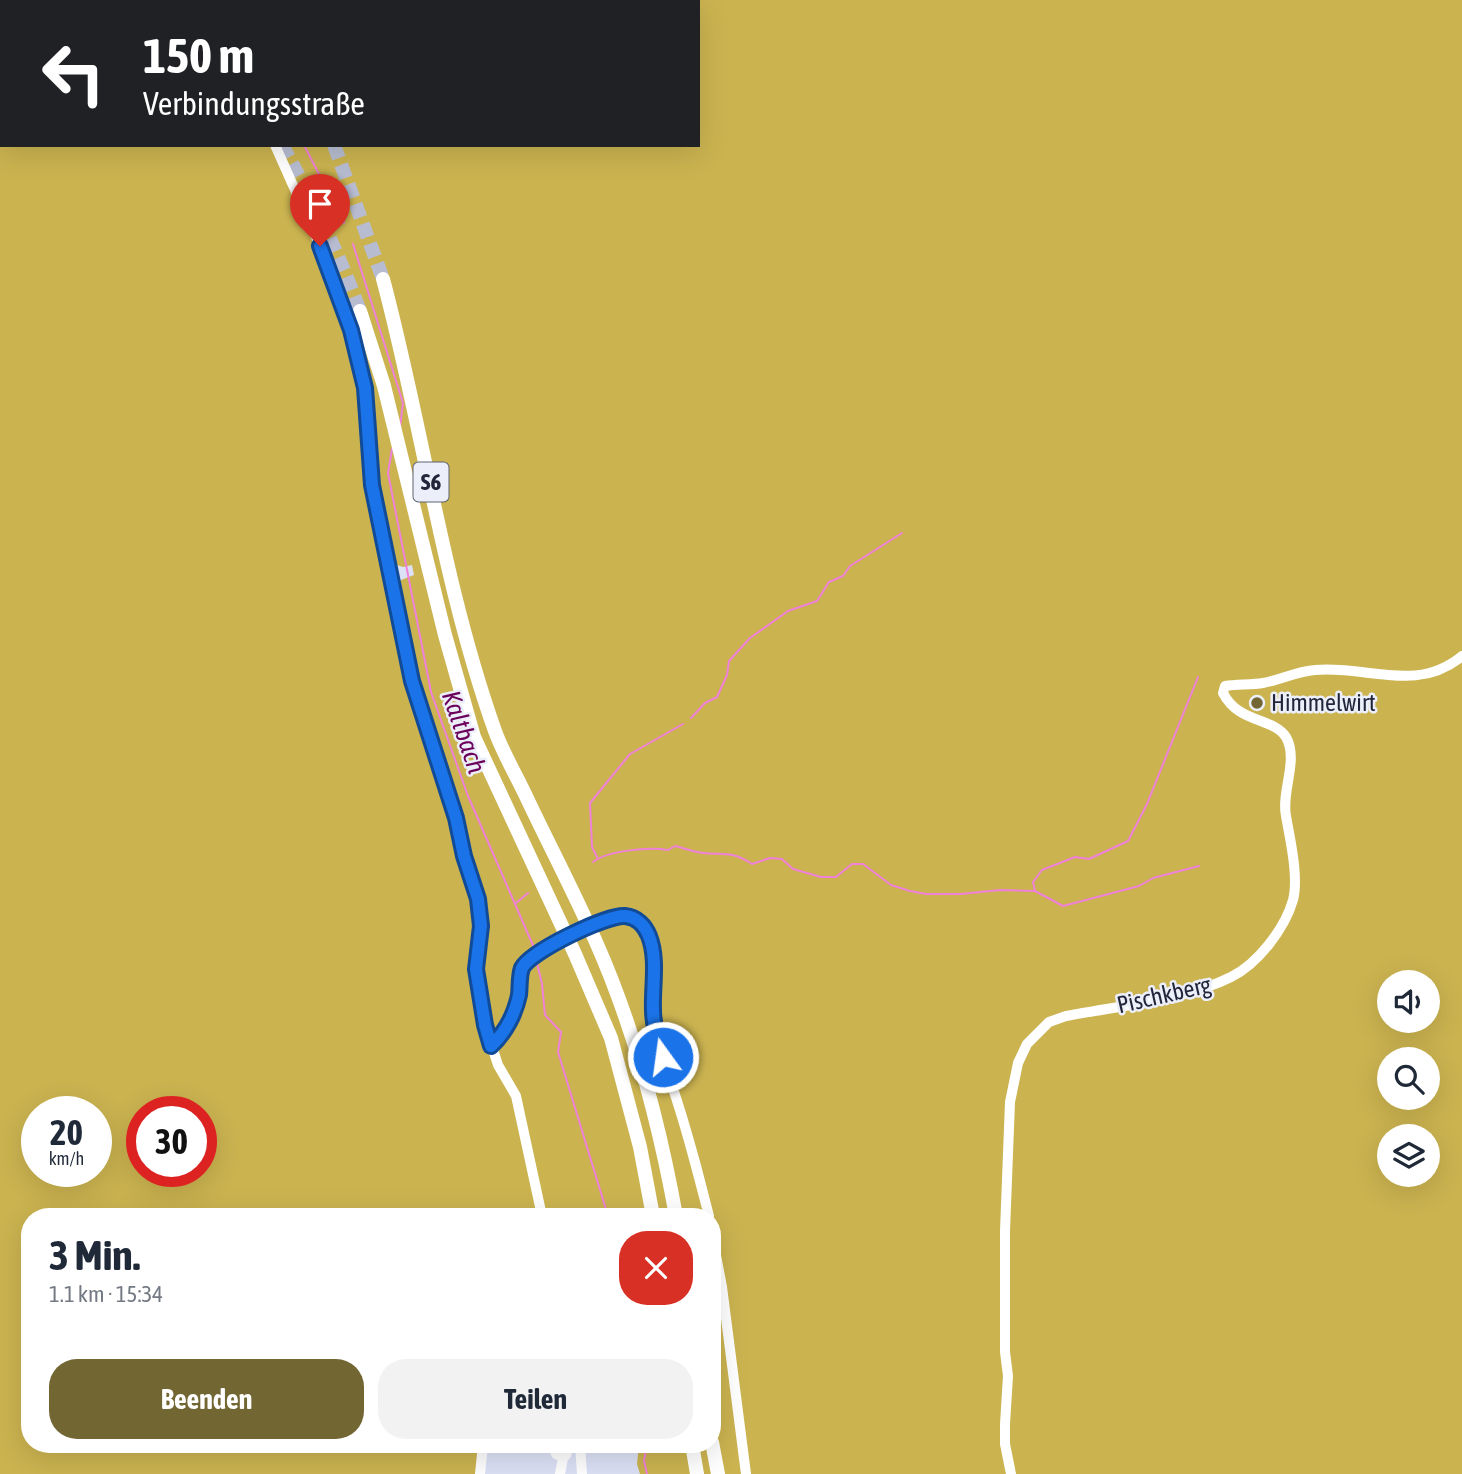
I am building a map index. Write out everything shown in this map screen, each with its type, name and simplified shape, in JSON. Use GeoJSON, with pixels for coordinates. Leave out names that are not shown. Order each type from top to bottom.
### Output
{"type":"FeatureCollection","features":[{"type":"Feature","properties":{"kind":"highway","name":"S6"},"geometry":{"type":"LineString","coordinates":[[383,279],[410,384],[463,631],[479,685],[498,738],[611,977],[645,1073],[665,1153],[675,1208]]}},
{"type":"Feature","properties":{"kind":"highway","name":"S6"},"geometry":{"type":"LineString","coordinates":[[360,311],[392,417],[445,635],[474,737],[558,916],[611,1038],[640,1147],[651,1208]]}},
{"type":"Feature","properties":{"kind":"highway"},"geometry":{"type":"LineString","coordinates":[[694,1453],[697,1474]]}},
{"type":"Feature","properties":{"kind":"highway"},"geometry":{"type":"LineString","coordinates":[[714,1453],[718,1474]]}},
{"type":"Feature","properties":{"kind":"street"},"geometry":{"type":"LineString","coordinates":[[276,147],[320,246],[351,330],[358,357],[368,401],[372,485],[412,681],[456,818],[480,907],[481,926],[476,969],[485,1025],[498,1065],[516,1096],[540,1208]]}},
{"type":"Feature","properties":{"kind":"street","name":"Pischkberg"},"geometry":{"type":"LineString","coordinates":[[1011,1474],[1004,1424],[1008,1377],[1005,1325],[1008,1120],[1013,1082],[1027,1044],[1049,1022],[1066,1016],[1206,988],[1234,976],[1268,947],[1285,919],[1293,898],[1293,865],[1284,806],[1290,750],[1285,736],[1273,726],[1248,717],[1228,703],[1223,693],[1225,686],[1262,683],[1315,670],[1357,671],[1394,677],[1423,676],[1456,662],[1462,656]]}},
{"type":"Feature","properties":{"kind":"street"},"geometry":{"type":"LineString","coordinates":[[491,1046],[502,1036],[509,1021],[518,998],[522,969],[530,958],[544,948],[607,919],[626,916],[637,920],[644,926],[653,953],[653,1012],[657,1038],[690,1140],[707,1208]]}},
{"type":"Feature","properties":{"kind":"street"},"geometry":{"type":"LineString","coordinates":[[721,1282],[746,1474]]}},
{"type":"Feature","properties":{"kind":"street"},"geometry":{"type":"LineString","coordinates":[[480,1474],[482,1453]]}},
{"type":"Feature","properties":{"kind":"street"},"geometry":{"type":"LineString","coordinates":[[556,1453],[563,1458]]}},
{"type":"Feature","properties":{"kind":"street"},"geometry":{"type":"LineString","coordinates":[[560,1474],[567,1453]]}},
{"type":"Feature","properties":{"kind":"street"},"geometry":{"type":"LineString","coordinates":[[581,1453],[583,1474]]}},
{"type":"Feature","properties":{"kind":"shaded area"},"geometry":{"type":"Polygon","coordinates":[[[700,0],[1462,0],[1462,1474],[640,1474],[638,1453],[721,1453],[721,1291],[730,1374],[736,1372],[721,1263],[721,1208],[711,1208],[702,1169],[681,1105],[679,1113],[704,1208],[21,1208],[21,1453],[481,1453],[479,1474],[0,1474],[0,147],[274,147],[311,232],[358,369],[365,407],[367,474],[401,648],[415,705],[445,789],[479,914],[483,908],[458,812],[420,699],[398,586],[401,580],[414,575],[412,565],[403,567],[394,564],[389,554],[374,475],[372,414],[367,380],[347,307],[329,263],[327,243],[319,235],[279,147],[700,147],[700,0]]]}},
{"type":"Feature","properties":{"kind":"waterway","name":"Kaltbach"},"geometry":{"type":"LineString","coordinates":[[305,147],[344,223]]}},
{"type":"Feature","properties":{"kind":"waterway","name":"Kaltbach"},"geometry":{"type":"LineString","coordinates":[[353,244],[403,403],[400,427]]}},
{"type":"Feature","properties":{"kind":"waterway","name":"Kaltbach"},"geometry":{"type":"LineString","coordinates":[[392,449],[388,473],[431,692],[468,796],[535,950]]}},
{"type":"Feature","properties":{"kind":"waterway"},"geometry":{"type":"LineString","coordinates":[[691,718],[705,703],[717,697],[727,675],[729,661],[750,638],[788,611],[817,601],[829,582],[843,576],[850,566],[902,533]]}},
{"type":"Feature","properties":{"kind":"waterway"},"geometry":{"type":"LineString","coordinates":[[1035,891],[1033,882],[1042,870],[1075,857],[1089,859],[1128,841],[1147,804],[1198,677]]}},
{"type":"Feature","properties":{"kind":"waterway"},"geometry":{"type":"LineString","coordinates":[[597,857],[592,847],[590,803],[630,754],[683,724]]}},
{"type":"Feature","properties":{"kind":"waterway"},"geometry":{"type":"LineString","coordinates":[[593,862],[619,852],[640,849],[668,850],[675,846],[700,852],[734,855],[752,864],[770,858],[782,859],[793,869],[821,877],[836,877],[852,864],[863,864],[891,885],[910,891],[926,894],[1035,891],[1063,906],[1139,886],[1153,878],[1199,866]]}},
{"type":"Feature","properties":{"kind":"waterway"},"geometry":{"type":"LineString","coordinates":[[516,903],[528,893]]}},
{"type":"Feature","properties":{"kind":"waterway","name":"Kaltbach"},"geometry":{"type":"LineString","coordinates":[[536,959],[545,1015],[561,1032],[558,1052],[606,1208]]}},
{"type":"Feature","properties":{"kind":"waterway","name":"Kaltbach"},"geometry":{"type":"LineString","coordinates":[[645,1453],[647,1474]]}},
{"type":"Feature","properties":{"kind":"tunnel"},"geometry":{"type":"LineString","coordinates":[[283,147],[324,227],[360,311]]}},
{"type":"Feature","properties":{"kind":"tunnel"},"geometry":{"type":"LineString","coordinates":[[335,147],[383,279]]}},
{"type":"Feature","properties":{"kind":"place","name":"Himmelwirt"},"geometry":{"type":"Point","coordinates":[1257,703]}},
{"type":"Feature","properties":{"kind":"route"},"geometry":{"type":"LineString","coordinates":[[320,246],[351,330],[368,401],[372,485],[412,681],[456,818],[464,856],[478,899],[481,926],[476,969],[491,1046],[502,1036],[509,1021],[518,998],[522,969],[530,958],[544,948],[607,919],[626,916],[641,923],[651,943],[654,967],[653,1012],[663,1057]]}}]}
